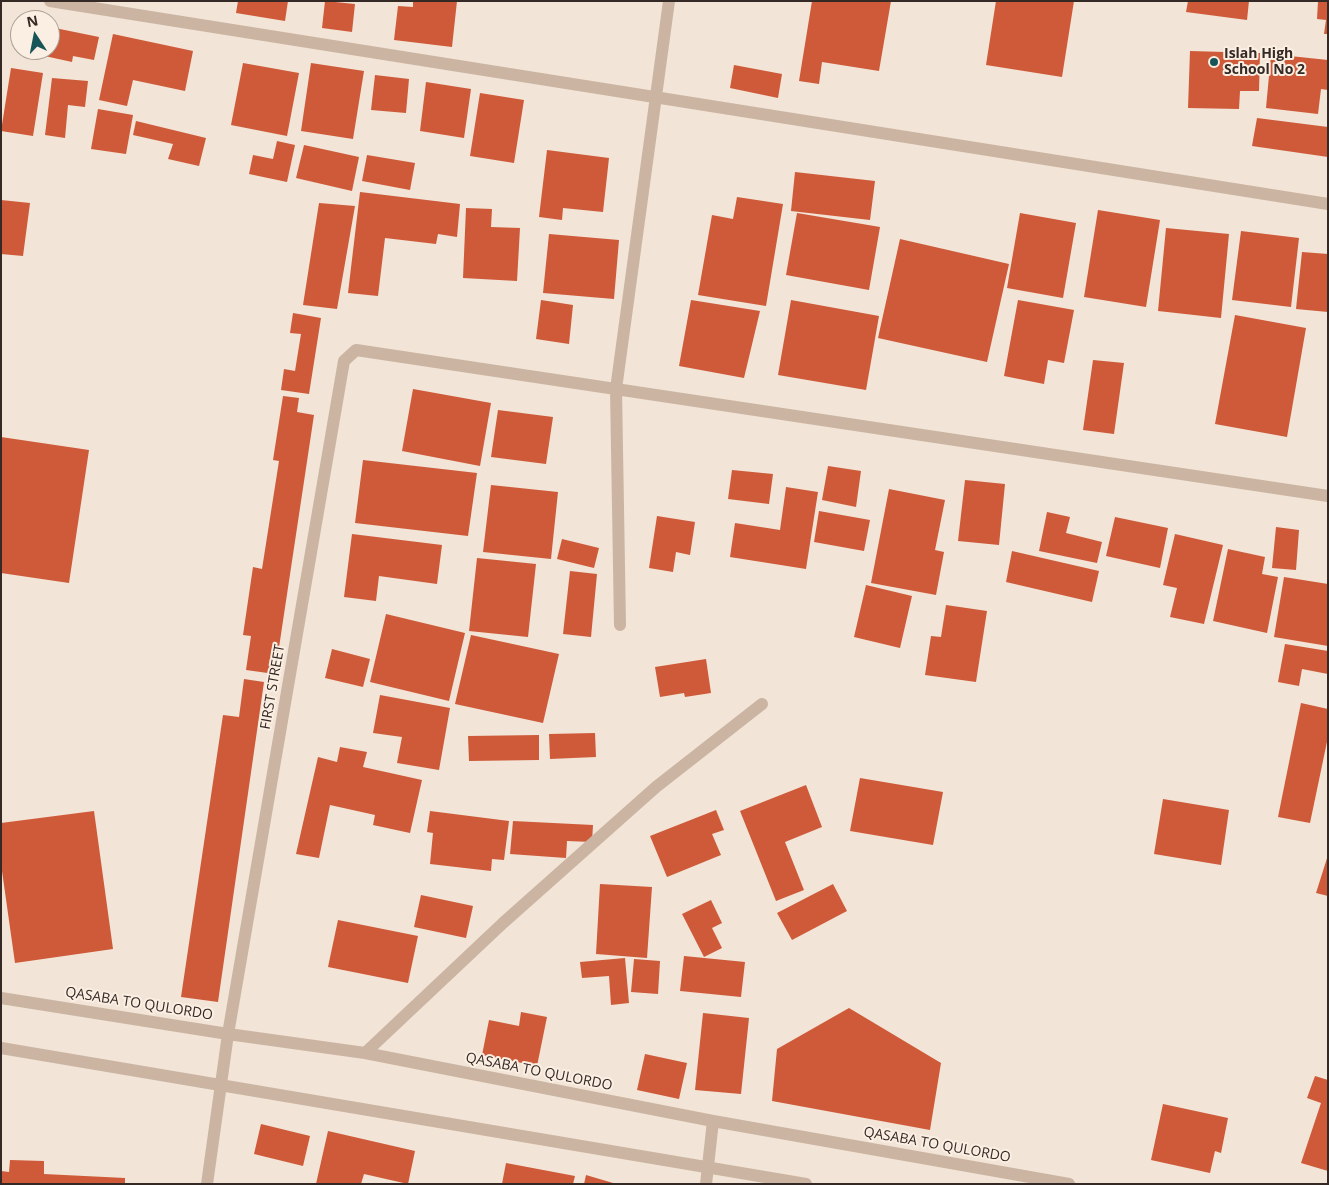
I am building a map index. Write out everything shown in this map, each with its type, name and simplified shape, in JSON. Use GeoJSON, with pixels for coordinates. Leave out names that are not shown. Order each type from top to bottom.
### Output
{"type":"FeatureCollection","features":[{"type":"Feature","properties":{"kind":"street"},"geometry":{"type":"LineString","coordinates":[[50,1],[655,99],[1328,204]]}},
{"type":"Feature","properties":{"kind":"street"},"geometry":{"type":"LineString","coordinates":[[620,625],[616,389],[669,1]]}},
{"type":"Feature","properties":{"kind":"street","name":"FIRST STREET"},"geometry":{"type":"LineString","coordinates":[[207,1184],[228,1034],[344,361],[356,350],[616,389]]}},
{"type":"Feature","properties":{"kind":"street"},"geometry":{"type":"LineString","coordinates":[[616,389],[1328,496]]}},
{"type":"Feature","properties":{"kind":"street"},"geometry":{"type":"LineString","coordinates":[[365,1053],[503,924],[656,787],[762,704]]}},
{"type":"Feature","properties":{"kind":"street","name":"QASABA TO QULORDO"},"geometry":{"type":"LineString","coordinates":[[1,998],[228,1034],[365,1053],[713,1121],[1069,1184]]}},
{"type":"Feature","properties":{"kind":"street"},"geometry":{"type":"LineString","coordinates":[[1,1048],[806,1184]]}},
{"type":"Feature","properties":{"kind":"street"},"geometry":{"type":"LineString","coordinates":[[706,1184],[713,1121]]}},
{"type":"Feature","properties":{"kind":"building"},"geometry":{"type":"Polygon","coordinates":[[[238,1],[288,1],[285,21],[236,13],[238,1]]]}},
{"type":"Feature","properties":{"kind":"building"},"geometry":{"type":"Polygon","coordinates":[[[325,1],[355,4],[352,32],[322,28],[325,1]]]}},
{"type":"Feature","properties":{"kind":"building"},"geometry":{"type":"Polygon","coordinates":[[[413,1],[457,1],[452,47],[394,40],[398,6],[413,7],[413,1]]]}},
{"type":"Feature","properties":{"kind":"building"},"geometry":{"type":"Polygon","coordinates":[[[812,1],[891,1],[879,71],[822,62],[819,84],[799,81],[812,1]]]}},
{"type":"Feature","properties":{"kind":"building"},"geometry":{"type":"Polygon","coordinates":[[[996,1],[1074,1],[1062,77],[986,65],[996,1]]]}},
{"type":"Feature","properties":{"kind":"building"},"geometry":{"type":"Polygon","coordinates":[[[1188,1],[1249,1],[1247,20],[1186,12],[1188,1]]]}},
{"type":"Feature","properties":{"kind":"building"},"geometry":{"type":"Polygon","coordinates":[[[1318,1],[1328,1],[1328,34],[1324,34],[1326,20],[1317,19],[1318,1]]]}},
{"type":"Feature","properties":{"kind":"building"},"geometry":{"type":"Polygon","coordinates":[[[60,29],[99,37],[94,60],[73,56],[72,62],[60,59],[60,29]]]}},
{"type":"Feature","properties":{"kind":"building"},"geometry":{"type":"Polygon","coordinates":[[[113,34],[193,51],[185,91],[133,80],[127,106],[99,100],[113,34]]]}},
{"type":"Feature","properties":{"kind":"building"},"geometry":{"type":"Polygon","coordinates":[[[1190,51],[1260,53],[1259,91],[1240,91],[1239,109],[1188,108],[1190,51]]]}},
{"type":"Feature","properties":{"kind":"building"},"geometry":{"type":"Polygon","coordinates":[[[1271,54],[1328,60],[1328,90],[1321,89],[1318,114],[1266,108],[1271,54]]]}},
{"type":"Feature","properties":{"kind":"building"},"geometry":{"type":"Polygon","coordinates":[[[243,63],[299,73],[287,136],[231,125],[243,63]]]}},
{"type":"Feature","properties":{"kind":"building"},"geometry":{"type":"Polygon","coordinates":[[[311,63],[364,71],[353,139],[301,131],[311,63]]]}},
{"type":"Feature","properties":{"kind":"building"},"geometry":{"type":"Polygon","coordinates":[[[734,65],[782,74],[778,98],[730,88],[734,65]]]}},
{"type":"Feature","properties":{"kind":"building"},"geometry":{"type":"Polygon","coordinates":[[[11,68],[43,73],[33,136],[1,131],[11,68]]]}},
{"type":"Feature","properties":{"kind":"building"},"geometry":{"type":"Polygon","coordinates":[[[375,75],[409,79],[406,113],[371,110],[375,75]]]}},
{"type":"Feature","properties":{"kind":"building"},"geometry":{"type":"Polygon","coordinates":[[[52,78],[88,81],[85,107],[68,105],[65,138],[45,135],[52,78]]]}},
{"type":"Feature","properties":{"kind":"building"},"geometry":{"type":"Polygon","coordinates":[[[426,82],[471,89],[464,138],[420,131],[426,82]]]}},
{"type":"Feature","properties":{"kind":"building"},"geometry":{"type":"Polygon","coordinates":[[[480,93],[524,100],[514,163],[470,156],[480,93]]]}},
{"type":"Feature","properties":{"kind":"building"},"geometry":{"type":"Polygon","coordinates":[[[98,109],[133,115],[126,154],[91,149],[98,109]]]}},
{"type":"Feature","properties":{"kind":"building"},"geometry":{"type":"Polygon","coordinates":[[[1257,118],[1328,127],[1328,157],[1252,146],[1257,118]]]}},
{"type":"Feature","properties":{"kind":"building"},"geometry":{"type":"Polygon","coordinates":[[[136,121],[206,138],[199,166],[168,159],[173,144],[133,135],[136,121]]]}},
{"type":"Feature","properties":{"kind":"building"},"geometry":{"type":"Polygon","coordinates":[[[277,141],[295,145],[287,182],[249,174],[253,155],[273,159],[277,141]]]}},
{"type":"Feature","properties":{"kind":"building"},"geometry":{"type":"Polygon","coordinates":[[[304,145],[359,157],[352,191],[296,178],[304,145]]]}},
{"type":"Feature","properties":{"kind":"building"},"geometry":{"type":"Polygon","coordinates":[[[547,150],[609,158],[603,212],[563,208],[562,220],[539,217],[547,150]]]}},
{"type":"Feature","properties":{"kind":"building"},"geometry":{"type":"Polygon","coordinates":[[[367,155],[415,163],[410,190],[362,181],[367,155]]]}},
{"type":"Feature","properties":{"kind":"building"},"geometry":{"type":"Polygon","coordinates":[[[795,172],[875,181],[870,220],[791,211],[795,172]]]}},
{"type":"Feature","properties":{"kind":"building"},"geometry":{"type":"Polygon","coordinates":[[[360,192],[460,204],[457,237],[438,234],[436,244],[385,238],[378,296],[348,293],[360,192]]]}},
{"type":"Feature","properties":{"kind":"building"},"geometry":{"type":"Polygon","coordinates":[[[737,197],[783,204],[766,306],[698,295],[712,215],[733,219],[737,197]]]}},
{"type":"Feature","properties":{"kind":"building"},"geometry":{"type":"Polygon","coordinates":[[[1,200],[30,203],[23,256],[1,254],[1,200]]]}},
{"type":"Feature","properties":{"kind":"building"},"geometry":{"type":"Polygon","coordinates":[[[319,203],[355,206],[337,309],[303,305],[319,203]]]}},
{"type":"Feature","properties":{"kind":"building"},"geometry":{"type":"Polygon","coordinates":[[[466,208],[492,209],[491,227],[520,228],[517,281],[463,278],[466,208]]]}},
{"type":"Feature","properties":{"kind":"building"},"geometry":{"type":"Polygon","coordinates":[[[1098,210],[1160,220],[1146,307],[1084,297],[1098,210]]]}},
{"type":"Feature","properties":{"kind":"building"},"geometry":{"type":"Polygon","coordinates":[[[797,213],[880,227],[869,290],[786,275],[797,213]]]}},
{"type":"Feature","properties":{"kind":"building"},"geometry":{"type":"Polygon","coordinates":[[[1020,213],[1076,223],[1063,298],[1007,288],[1020,213]]]}},
{"type":"Feature","properties":{"kind":"building"},"geometry":{"type":"Polygon","coordinates":[[[1166,228],[1229,234],[1221,318],[1158,311],[1166,228]]]}},
{"type":"Feature","properties":{"kind":"building"},"geometry":{"type":"Polygon","coordinates":[[[1241,231],[1299,238],[1291,307],[1232,300],[1241,231]]]}},
{"type":"Feature","properties":{"kind":"building"},"geometry":{"type":"Polygon","coordinates":[[[549,234],[619,240],[614,299],[543,293],[549,234]]]}},
{"type":"Feature","properties":{"kind":"building"},"geometry":{"type":"Polygon","coordinates":[[[900,239],[1009,264],[987,362],[878,338],[900,239]]]}},
{"type":"Feature","properties":{"kind":"building"},"geometry":{"type":"Polygon","coordinates":[[[1302,252],[1328,254],[1328,312],[1296,309],[1302,252]]]}},
{"type":"Feature","properties":{"kind":"building"},"geometry":{"type":"Polygon","coordinates":[[[541,300],[573,305],[569,344],[536,339],[541,300]]]}},
{"type":"Feature","properties":{"kind":"building"},"geometry":{"type":"Polygon","coordinates":[[[691,300],[760,311],[744,378],[679,366],[691,300]]]}},
{"type":"Feature","properties":{"kind":"building"},"geometry":{"type":"Polygon","coordinates":[[[791,300],[879,316],[866,390],[778,375],[791,300]]]}},
{"type":"Feature","properties":{"kind":"building"},"geometry":{"type":"Polygon","coordinates":[[[1018,300],[1074,310],[1064,363],[1048,360],[1044,384],[1004,376],[1018,300]]]}},
{"type":"Feature","properties":{"kind":"building"},"geometry":{"type":"Polygon","coordinates":[[[293,313],[321,318],[309,394],[281,390],[284,369],[295,371],[301,334],[290,333],[293,313]]]}},
{"type":"Feature","properties":{"kind":"building"},"geometry":{"type":"Polygon","coordinates":[[[1235,315],[1306,328],[1287,437],[1215,424],[1235,315]]]}},
{"type":"Feature","properties":{"kind":"building"},"geometry":{"type":"Polygon","coordinates":[[[1093,360],[1124,363],[1114,434],[1083,430],[1093,360]]]}},
{"type":"Feature","properties":{"kind":"building"},"geometry":{"type":"Polygon","coordinates":[[[413,389],[491,403],[480,466],[402,451],[413,389]]]}},
{"type":"Feature","properties":{"kind":"building"},"geometry":{"type":"Polygon","coordinates":[[[283,396],[299,398],[297,412],[314,415],[275,674],[246,670],[251,636],[243,635],[253,567],[262,569],[279,461],[273,460],[283,396]]]}},
{"type":"Feature","properties":{"kind":"building"},"geometry":{"type":"Polygon","coordinates":[[[498,410],[553,417],[546,464],[491,457],[498,410]]]}},
{"type":"Feature","properties":{"kind":"building"},"geometry":{"type":"Polygon","coordinates":[[[1,437],[89,450],[69,583],[1,573],[1,437]]]}},
{"type":"Feature","properties":{"kind":"building"},"geometry":{"type":"Polygon","coordinates":[[[363,460],[477,473],[468,536],[355,523],[363,460]]]}},
{"type":"Feature","properties":{"kind":"building"},"geometry":{"type":"Polygon","coordinates":[[[828,466],[861,471],[856,507],[822,500],[828,466]]]}},
{"type":"Feature","properties":{"kind":"building"},"geometry":{"type":"Polygon","coordinates":[[[732,470],[773,474],[769,504],[728,499],[732,470]]]}},
{"type":"Feature","properties":{"kind":"building"},"geometry":{"type":"Polygon","coordinates":[[[965,480],[1005,484],[999,545],[958,541],[965,480]]]}},
{"type":"Feature","properties":{"kind":"building"},"geometry":{"type":"Polygon","coordinates":[[[491,485],[558,492],[551,559],[483,552],[491,485]]]}},
{"type":"Feature","properties":{"kind":"building"},"geometry":{"type":"Polygon","coordinates":[[[786,487],[818,492],[806,569],[730,557],[735,523],[780,530],[786,487]]]}},
{"type":"Feature","properties":{"kind":"building"},"geometry":{"type":"Polygon","coordinates":[[[889,489],[945,500],[935,550],[944,552],[936,595],[871,583],[889,489]]]}},
{"type":"Feature","properties":{"kind":"building"},"geometry":{"type":"Polygon","coordinates":[[[819,511],[870,520],[864,551],[814,542],[819,511]]]}},
{"type":"Feature","properties":{"kind":"building"},"geometry":{"type":"Polygon","coordinates":[[[1047,512],[1070,517],[1066,533],[1102,542],[1097,563],[1039,551],[1047,512]]]}},
{"type":"Feature","properties":{"kind":"building"},"geometry":{"type":"Polygon","coordinates":[[[657,516],[695,522],[690,555],[676,552],[673,572],[649,568],[657,516]]]}},
{"type":"Feature","properties":{"kind":"building"},"geometry":{"type":"Polygon","coordinates":[[[1115,517],[1168,528],[1160,568],[1106,556],[1115,517]]]}},
{"type":"Feature","properties":{"kind":"building"},"geometry":{"type":"Polygon","coordinates":[[[1276,527],[1299,530],[1296,570],[1272,568],[1276,527]]]}},
{"type":"Feature","properties":{"kind":"building"},"geometry":{"type":"Polygon","coordinates":[[[352,534],[442,545],[437,584],[379,576],[376,601],[344,597],[352,534]]]}},
{"type":"Feature","properties":{"kind":"building"},"geometry":{"type":"Polygon","coordinates":[[[1175,534],[1223,545],[1204,624],[1170,617],[1177,588],[1163,585],[1175,534]]]}},
{"type":"Feature","properties":{"kind":"building"},"geometry":{"type":"Polygon","coordinates":[[[562,539],[599,548],[594,568],[557,559],[562,539]]]}},
{"type":"Feature","properties":{"kind":"building"},"geometry":{"type":"Polygon","coordinates":[[[1228,549],[1265,557],[1262,574],[1278,577],[1267,633],[1213,621],[1228,549]]]}},
{"type":"Feature","properties":{"kind":"building"},"geometry":{"type":"Polygon","coordinates":[[[1012,551],[1099,571],[1092,602],[1006,582],[1012,551]]]}},
{"type":"Feature","properties":{"kind":"building"},"geometry":{"type":"Polygon","coordinates":[[[477,558],[536,564],[528,637],[469,631],[477,558]]]}},
{"type":"Feature","properties":{"kind":"building"},"geometry":{"type":"Polygon","coordinates":[[[570,571],[597,574],[591,637],[563,634],[570,571]]]}},
{"type":"Feature","properties":{"kind":"building"},"geometry":{"type":"Polygon","coordinates":[[[1284,577],[1328,584],[1328,646],[1274,637],[1284,577]]]}},
{"type":"Feature","properties":{"kind":"building"},"geometry":{"type":"Polygon","coordinates":[[[866,585],[912,596],[900,648],[854,637],[866,585]]]}},
{"type":"Feature","properties":{"kind":"building"},"geometry":{"type":"Polygon","coordinates":[[[946,605],[987,611],[976,682],[925,675],[931,636],[941,637],[946,605]]]}},
{"type":"Feature","properties":{"kind":"building"},"geometry":{"type":"Polygon","coordinates":[[[386,614],[465,633],[449,701],[370,682],[386,614]]]}},
{"type":"Feature","properties":{"kind":"building"},"geometry":{"type":"Polygon","coordinates":[[[471,635],[559,654],[543,723],[455,704],[471,635]]]}},
{"type":"Feature","properties":{"kind":"building"},"geometry":{"type":"Polygon","coordinates":[[[1285,644],[1328,651],[1328,674],[1302,669],[1299,686],[1278,682],[1285,644]]]}},
{"type":"Feature","properties":{"kind":"building"},"geometry":{"type":"Polygon","coordinates":[[[332,649],[370,659],[363,687],[325,678],[332,649]]]}},
{"type":"Feature","properties":{"kind":"building"},"geometry":{"type":"Polygon","coordinates":[[[706,659],[711,693],[685,697],[684,693],[660,697],[655,667],[706,659]]]}},
{"type":"Feature","properties":{"kind":"building"},"geometry":{"type":"Polygon","coordinates":[[[244,679],[264,682],[218,1002],[181,997],[223,715],[239,717],[244,679]]]}},
{"type":"Feature","properties":{"kind":"building"},"geometry":{"type":"Polygon","coordinates":[[[380,695],[450,708],[439,770],[397,763],[402,737],[373,733],[380,695]]]}},
{"type":"Feature","properties":{"kind":"building"},"geometry":{"type":"Polygon","coordinates":[[[1301,703],[1328,709],[1328,737],[1310,823],[1278,817],[1301,703]]]}},
{"type":"Feature","properties":{"kind":"building"},"geometry":{"type":"Polygon","coordinates":[[[595,733],[596,757],[550,759],[549,734],[595,733]]]}},
{"type":"Feature","properties":{"kind":"building"},"geometry":{"type":"Polygon","coordinates":[[[539,735],[539,760],[469,761],[468,736],[539,735]]]}},
{"type":"Feature","properties":{"kind":"building"},"geometry":{"type":"Polygon","coordinates":[[[340,747],[367,752],[363,767],[422,780],[410,833],[373,825],[375,815],[330,805],[319,858],[296,854],[318,757],[337,762],[340,747]]]}},
{"type":"Feature","properties":{"kind":"building"},"geometry":{"type":"Polygon","coordinates":[[[860,778],[943,792],[933,845],[850,831],[860,778]]]}},
{"type":"Feature","properties":{"kind":"building"},"geometry":{"type":"Polygon","coordinates":[[[806,785],[822,827],[785,842],[804,890],[776,901],[740,811],[806,785]]]}},
{"type":"Feature","properties":{"kind":"building"},"geometry":{"type":"Polygon","coordinates":[[[1163,799],[1229,810],[1221,865],[1154,854],[1163,799]]]}},
{"type":"Feature","properties":{"kind":"building"},"geometry":{"type":"Polygon","coordinates":[[[716,810],[724,830],[712,834],[721,855],[667,877],[650,836],[716,810]]]}},
{"type":"Feature","properties":{"kind":"building"},"geometry":{"type":"Polygon","coordinates":[[[94,811],[113,949],[15,963],[1,864],[1,823],[94,811]]]}},
{"type":"Feature","properties":{"kind":"building"},"geometry":{"type":"Polygon","coordinates":[[[430,811],[509,821],[504,860],[492,859],[491,871],[430,864],[433,833],[427,832],[430,811]]]}},
{"type":"Feature","properties":{"kind":"building"},"geometry":{"type":"Polygon","coordinates":[[[513,821],[593,825],[592,842],[567,841],[566,858],[510,854],[513,821]]]}},
{"type":"Feature","properties":{"kind":"building"},"geometry":{"type":"Polygon","coordinates":[[[1328,855],[1328,896],[1316,893],[1328,855]]]}},
{"type":"Feature","properties":{"kind":"building"},"geometry":{"type":"Polygon","coordinates":[[[600,884],[652,887],[647,958],[596,954],[600,884]]]}},
{"type":"Feature","properties":{"kind":"building"},"geometry":{"type":"Polygon","coordinates":[[[833,884],[847,911],[792,940],[777,913],[833,884]]]}},
{"type":"Feature","properties":{"kind":"building"},"geometry":{"type":"Polygon","coordinates":[[[421,895],[473,906],[466,938],[414,927],[421,895]]]}},
{"type":"Feature","properties":{"kind":"building"},"geometry":{"type":"Polygon","coordinates":[[[711,900],[722,923],[712,928],[722,948],[704,957],[682,914],[711,900]]]}},
{"type":"Feature","properties":{"kind":"building"},"geometry":{"type":"Polygon","coordinates":[[[338,920],[418,936],[408,983],[328,967],[338,920]]]}},
{"type":"Feature","properties":{"kind":"building"},"geometry":{"type":"Polygon","coordinates":[[[684,956],[745,962],[741,997],[680,991],[684,956]]]}},
{"type":"Feature","properties":{"kind":"building"},"geometry":{"type":"Polygon","coordinates":[[[625,958],[629,1003],[611,1005],[609,976],[582,978],[580,962],[625,958]]]}},
{"type":"Feature","properties":{"kind":"building"},"geometry":{"type":"Polygon","coordinates":[[[634,959],[660,961],[658,994],[631,992],[634,959]]]}},
{"type":"Feature","properties":{"kind":"building"},"geometry":{"type":"Polygon","coordinates":[[[849,1008],[941,1063],[930,1130],[772,1101],[777,1049],[849,1008]]]}},
{"type":"Feature","properties":{"kind":"building"},"geometry":{"type":"Polygon","coordinates":[[[521,1012],[547,1017],[537,1066],[482,1055],[489,1020],[519,1026],[521,1012]]]}},
{"type":"Feature","properties":{"kind":"building"},"geometry":{"type":"Polygon","coordinates":[[[703,1013],[749,1018],[741,1094],[695,1090],[703,1013]]]}},
{"type":"Feature","properties":{"kind":"building"},"geometry":{"type":"Polygon","coordinates":[[[645,1054],[687,1063],[679,1099],[637,1090],[645,1054]]]}},
{"type":"Feature","properties":{"kind":"building"},"geometry":{"type":"Polygon","coordinates":[[[1315,1076],[1328,1080],[1328,1171],[1301,1163],[1321,1103],[1307,1098],[1315,1076]]]}},
{"type":"Feature","properties":{"kind":"building"},"geometry":{"type":"Polygon","coordinates":[[[1163,1104],[1228,1118],[1221,1153],[1215,1151],[1210,1173],[1151,1160],[1163,1104]]]}},
{"type":"Feature","properties":{"kind":"building"},"geometry":{"type":"Polygon","coordinates":[[[261,1124],[310,1136],[303,1166],[254,1154],[261,1124]]]}},
{"type":"Feature","properties":{"kind":"building"},"geometry":{"type":"Polygon","coordinates":[[[328,1131],[415,1151],[408,1184],[364,1174],[361,1184],[316,1184],[328,1131]]]}},
{"type":"Feature","properties":{"kind":"building"},"geometry":{"type":"Polygon","coordinates":[[[10,1160],[44,1161],[44,1174],[125,1178],[125,1184],[1,1184],[1,1171],[9,1172],[10,1160]]]}},
{"type":"Feature","properties":{"kind":"building"},"geometry":{"type":"Polygon","coordinates":[[[506,1163],[575,1176],[573,1184],[502,1184],[506,1163]]]}},
{"type":"Feature","properties":{"kind":"building"},"geometry":{"type":"Polygon","coordinates":[[[586,1175],[613,1183],[613,1184],[584,1184],[586,1175]]]}},
{"type":"Feature","properties":{"kind":"place","name":"Islah High School No 2"},"geometry":{"type":"Point","coordinates":[1214,62]}}]}
